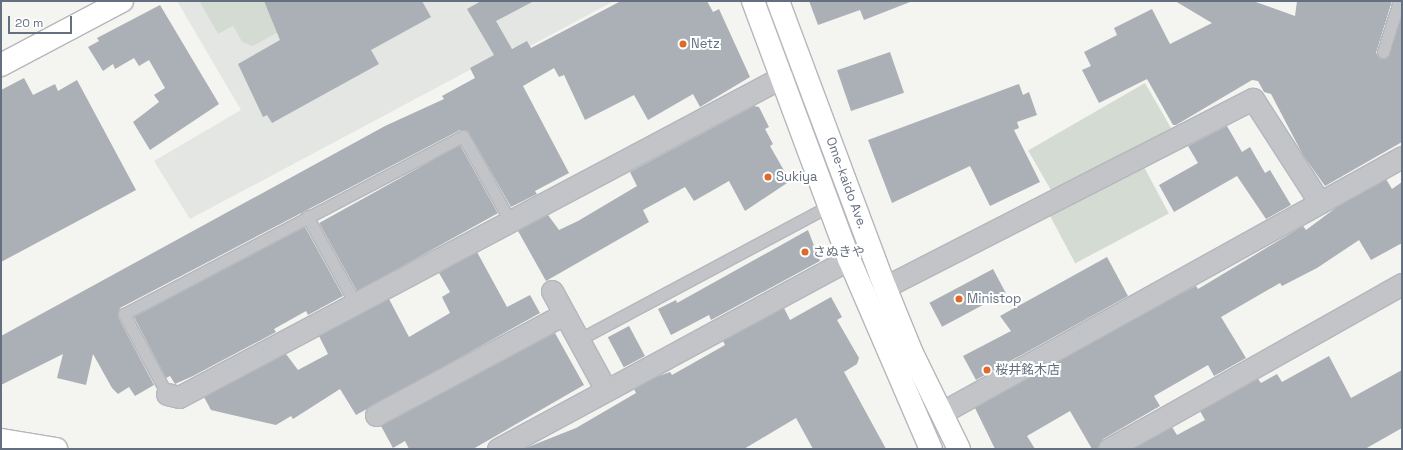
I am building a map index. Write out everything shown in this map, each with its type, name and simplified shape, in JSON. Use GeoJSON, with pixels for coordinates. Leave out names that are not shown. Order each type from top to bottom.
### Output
{"type":"FeatureCollection","features":[{"type":"Feature","properties":{"kind":"main road"},"geometry":{"type":"LineString","coordinates":[[1,65],[122,1]]}},
{"type":"Feature","properties":{"kind":"main road","name":"Ome-kaido Ave."},"geometry":{"type":"LineString","coordinates":[[753,1],[850,259],[931,449]]}},
{"type":"Feature","properties":{"kind":"main road","name":"Ome-kaido Ave."},"geometry":{"type":"LineString","coordinates":[[778,1],[885,287],[941,413],[959,449]]}},
{"type":"Feature","properties":{"kind":"main road"},"geometry":{"type":"LineString","coordinates":[[1,440],[56,449]]}},
{"type":"Feature","properties":{"kind":"street"},"geometry":{"type":"LineString","coordinates":[[167,394],[179,397],[509,219],[782,77]]}},
{"type":"Feature","properties":{"kind":"street"},"geometry":{"type":"LineString","coordinates":[[885,287],[1253,99],[1318,200]]}},
{"type":"Feature","properties":{"kind":"street"},"geometry":{"type":"LineString","coordinates":[[941,413],[1318,200],[1402,157]]}},
{"type":"Feature","properties":{"kind":"street"},"geometry":{"type":"LineString","coordinates":[[498,449],[850,259]]}},
{"type":"Feature","properties":{"kind":"street"},"geometry":{"type":"LineString","coordinates":[[1109,449],[1402,284]]}},
{"type":"Feature","properties":{"kind":"street"},"geometry":{"type":"LineString","coordinates":[[552,291],[606,390]]}},
{"type":"Feature","properties":{"kind":"street"},"geometry":{"type":"LineString","coordinates":[[376,416],[564,314]]}},
{"type":"Feature","properties":{"kind":"lane"},"geometry":{"type":"LineString","coordinates":[[1383,52],[1399,1]]}},
{"type":"Feature","properties":{"kind":"lane"},"geometry":{"type":"LineString","coordinates":[[167,394],[124,314],[308,216],[463,136],[509,219]]}},
{"type":"Feature","properties":{"kind":"lane"},"geometry":{"type":"LineString","coordinates":[[578,340],[829,206]]}},
{"type":"Feature","properties":{"kind":"lane"},"geometry":{"type":"LineString","coordinates":[[308,216],[355,302]]}},
{"type":"Feature","properties":{"kind":"shaded area"},"geometry":{"type":"Polygon","coordinates":[[[177,1],[199,1],[218,34],[233,26],[242,42],[308,1],[614,1],[517,53],[513,47],[190,219],[154,161],[241,110],[177,1]]]}},
{"type":"Feature","properties":{"kind":"shaded area"},"geometry":{"type":"Polygon","coordinates":[[[199,1],[264,1],[280,31],[253,46],[242,42],[233,26],[218,34],[199,1]]]}},
{"type":"Feature","properties":{"kind":"shaded area"},"geometry":{"type":"Polygon","coordinates":[[[1145,83],[1171,128],[1054,196],[1028,151],[1145,83]]]}},
{"type":"Feature","properties":{"kind":"shaded area"},"geometry":{"type":"Polygon","coordinates":[[[1143,165],[1169,214],[1075,263],[1049,215],[1143,165]]]}},
{"type":"Feature","properties":{"kind":"building"},"geometry":{"type":"Polygon","coordinates":[[[264,1],[422,1],[431,17],[371,50],[379,64],[272,123],[267,115],[263,117],[238,64],[280,40],[264,1]]]}},
{"type":"Feature","properties":{"kind":"building"},"geometry":{"type":"Polygon","coordinates":[[[481,1],[534,1],[496,21],[512,49],[527,41],[531,48],[621,1],[707,1],[713,12],[719,9],[750,77],[700,107],[693,94],[648,120],[634,95],[585,120],[564,75],[559,77],[554,68],[523,86],[569,173],[535,191],[537,194],[511,207],[469,133],[460,130],[120,308],[118,317],[154,385],[135,396],[129,387],[118,394],[112,388],[93,354],[86,385],[57,378],[63,354],[1,385],[1,336],[385,126],[444,99],[442,96],[475,78],[470,68],[494,55],[467,9],[481,1]]]}},
{"type":"Feature","properties":{"kind":"building"},"geometry":{"type":"Polygon","coordinates":[[[809,1],[910,2],[864,20],[860,10],[818,25],[809,1]]]}},
{"type":"Feature","properties":{"kind":"building"},"geometry":{"type":"Polygon","coordinates":[[[1175,1],[1253,1],[1295,16],[1297,1],[1392,1],[1376,53],[1381,59],[1388,57],[1402,15],[1402,142],[1325,186],[1303,155],[1271,94],[1264,92],[1258,81],[1252,80],[1176,125],[1173,125],[1147,79],[1099,103],[1082,70],[1091,66],[1084,52],[1117,35],[1114,28],[1152,9],[1170,44],[1212,23],[1175,1]]]}},
{"type":"Feature","properties":{"kind":"building"},"geometry":{"type":"Polygon","coordinates":[[[160,5],[219,104],[150,150],[133,122],[159,102],[154,95],[165,88],[149,60],[139,66],[134,58],[115,69],[113,64],[103,71],[88,47],[99,41],[97,38],[160,5]]]}},
{"type":"Feature","properties":{"kind":"building"},"geometry":{"type":"Polygon","coordinates":[[[890,52],[904,93],[851,111],[837,70],[890,52]]]}},
{"type":"Feature","properties":{"kind":"building"},"geometry":{"type":"Polygon","coordinates":[[[24,78],[33,95],[55,84],[58,91],[77,80],[136,190],[1,262],[1,90],[24,78]]]}},
{"type":"Feature","properties":{"kind":"building"},"geometry":{"type":"Polygon","coordinates":[[[1019,84],[1023,95],[1029,92],[1037,115],[1017,122],[1019,128],[1014,130],[1040,182],[990,206],[970,166],[892,203],[868,140],[1019,84]]]}},
{"type":"Feature","properties":{"kind":"building"},"geometry":{"type":"Polygon","coordinates":[[[754,106],[759,107],[769,127],[765,129],[773,144],[770,146],[790,181],[745,211],[729,181],[694,201],[685,187],[643,210],[649,222],[546,281],[518,231],[548,215],[559,230],[578,221],[637,186],[630,172],[754,106]]]}},
{"type":"Feature","properties":{"kind":"building"},"geometry":{"type":"Polygon","coordinates":[[[1227,126],[1242,152],[1250,147],[1265,173],[1270,170],[1291,205],[1266,219],[1237,176],[1174,212],[1159,185],[1198,163],[1188,146],[1227,126]]]}},
{"type":"Feature","properties":{"kind":"building"},"geometry":{"type":"Polygon","coordinates":[[[460,145],[498,213],[357,291],[319,223],[460,145]]]}},
{"type":"Feature","properties":{"kind":"building"},"geometry":{"type":"Polygon","coordinates":[[[1386,179],[1392,189],[1402,182],[1402,243],[1371,260],[1359,240],[1317,268],[1282,286],[1280,283],[1221,317],[1246,358],[1214,376],[1208,365],[1154,396],[1160,406],[1103,439],[1097,449],[1092,449],[1070,411],[1027,436],[1035,449],[995,449],[975,408],[1171,299],[1196,286],[1198,289],[1303,226],[1306,230],[1337,207],[1386,179]]]}},
{"type":"Feature","properties":{"kind":"building"},"geometry":{"type":"Polygon","coordinates":[[[305,227],[343,296],[308,315],[306,311],[274,329],[276,332],[193,376],[175,384],[170,376],[166,378],[134,317],[305,227]]]}},
{"type":"Feature","properties":{"kind":"building"},"geometry":{"type":"Polygon","coordinates":[[[808,230],[820,261],[711,320],[709,315],[671,335],[658,309],[676,300],[677,303],[808,230]]]}},
{"type":"Feature","properties":{"kind":"building"},"geometry":{"type":"Polygon","coordinates":[[[477,252],[507,307],[530,295],[540,313],[356,415],[340,389],[293,419],[291,416],[276,425],[211,410],[204,397],[286,354],[298,370],[328,354],[319,336],[389,299],[409,337],[450,313],[442,297],[450,292],[439,273],[477,252]]]}},
{"type":"Feature","properties":{"kind":"building"},"geometry":{"type":"Polygon","coordinates":[[[1107,257],[1128,296],[976,380],[963,356],[1011,331],[1000,316],[1107,257]]]}},
{"type":"Feature","properties":{"kind":"building"},"geometry":{"type":"Polygon","coordinates":[[[993,269],[1006,293],[942,327],[929,303],[993,269]]]}},
{"type":"Feature","properties":{"kind":"building"},"geometry":{"type":"Polygon","coordinates":[[[831,297],[842,317],[837,320],[859,358],[857,364],[844,372],[886,449],[813,449],[796,418],[744,449],[523,449],[576,428],[636,393],[634,389],[656,377],[670,372],[672,375],[725,345],[723,341],[784,308],[790,320],[831,297]]]}},
{"type":"Feature","properties":{"kind":"building"},"geometry":{"type":"Polygon","coordinates":[[[629,326],[645,356],[624,367],[608,337],[629,326]]]}},
{"type":"Feature","properties":{"kind":"building"},"geometry":{"type":"Polygon","coordinates":[[[555,333],[584,385],[473,449],[409,449],[405,441],[393,448],[381,426],[555,333]]]}},
{"type":"Feature","properties":{"kind":"building"},"geometry":{"type":"Polygon","coordinates":[[[1329,356],[1351,398],[1402,370],[1402,428],[1365,449],[1133,449],[1172,427],[1177,435],[1205,420],[1200,411],[1258,379],[1261,383],[1277,374],[1282,382],[1329,356]]]}},
{"type":"Feature","properties":{"kind":"place","name":"Netz"},"geometry":{"type":"Point","coordinates":[683,44]}},
{"type":"Feature","properties":{"kind":"place","name":"Sukiya"},"geometry":{"type":"Point","coordinates":[768,177]}},
{"type":"Feature","properties":{"kind":"place","name":"さぬきや"},"geometry":{"type":"Point","coordinates":[805,252]}},
{"type":"Feature","properties":{"kind":"place","name":"Ministop"},"geometry":{"type":"Point","coordinates":[959,299]}},
{"type":"Feature","properties":{"kind":"place","name":"桜井銘木店"},"geometry":{"type":"Point","coordinates":[987,370]}}]}
